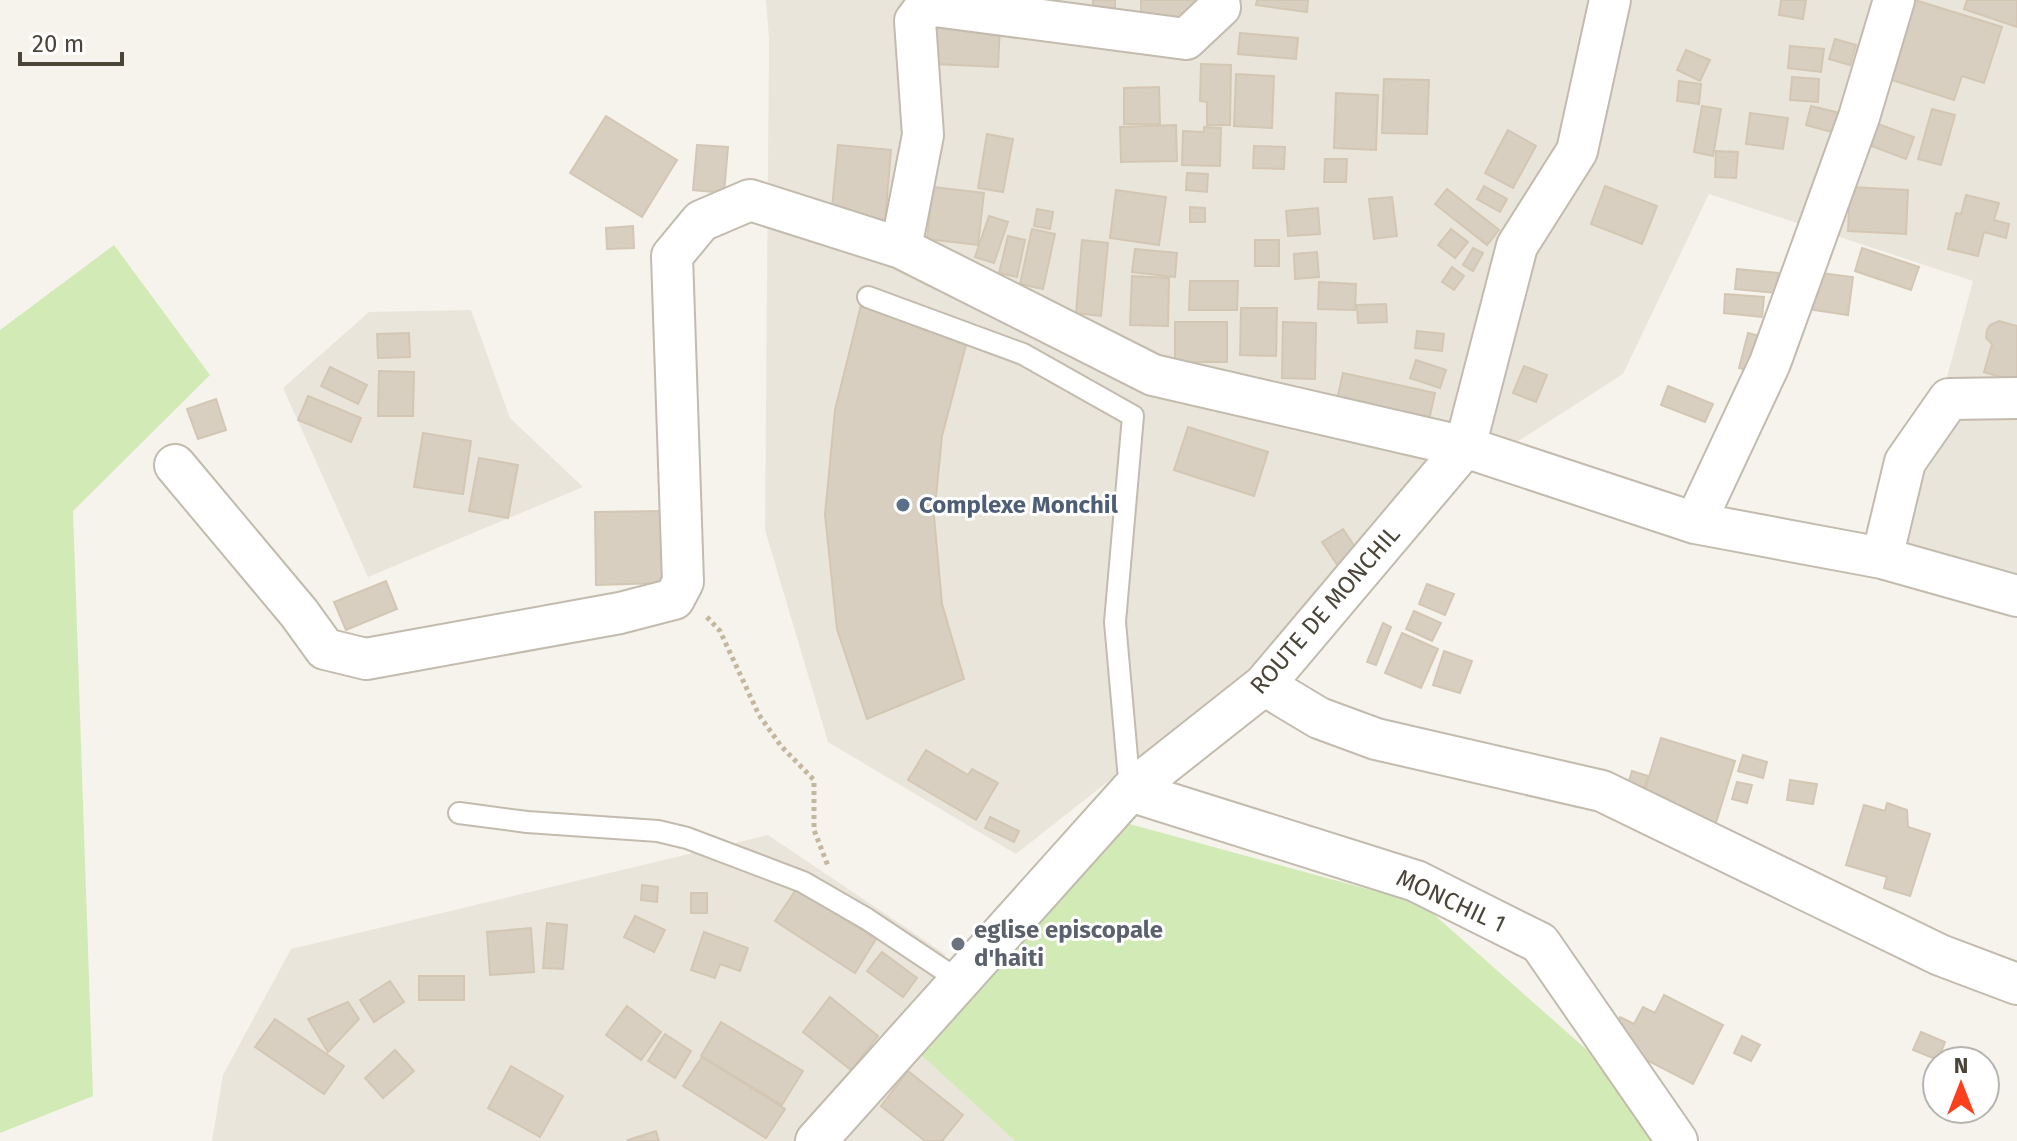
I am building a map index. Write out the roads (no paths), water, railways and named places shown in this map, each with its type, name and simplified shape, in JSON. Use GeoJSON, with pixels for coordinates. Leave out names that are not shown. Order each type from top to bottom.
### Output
{"type":"FeatureCollection","features":[{"type":"Feature","properties":{"kind":"street"},"geometry":{"type":"LineString","coordinates":[[901,248],[923,135],[915,21],[927,5],[1186,39],[1220,7],[1219,0]]}},
{"type":"Feature","properties":{"kind":"street","name":"ROUTE DE MONCHIL"},"geometry":{"type":"LineString","coordinates":[[816,1141],[1130,791],[1264,685],[1465,447],[1517,246],[1577,151],[1610,0]]}},
{"type":"Feature","properties":{"kind":"street"},"geometry":{"type":"LineString","coordinates":[[1695,523],[1770,363],[1859,117],[1894,0]]}},
{"type":"Feature","properties":{"kind":"street"},"geometry":{"type":"LineString","coordinates":[[175,465],[325,649],[366,659],[620,613],[674,599],[683,582],[672,256],[701,221],[750,200],[901,248],[1153,375],[1465,447],[1695,523],[1882,558],[2017,596]]}},
{"type":"Feature","properties":{"kind":"street"},"geometry":{"type":"LineString","coordinates":[[1882,558],[1905,462],[1949,399],[2017,398]]}},
{"type":"Feature","properties":{"kind":"street"},"geometry":{"type":"LineString","coordinates":[[1264,685],[1319,718],[1376,739],[1602,791],[1940,955],[2017,984]]}},
{"type":"Feature","properties":{"kind":"street","name":"MONCHIL 1"},"geometry":{"type":"LineString","coordinates":[[1130,791],[1416,881],[1540,943],[1677,1141]]}},
{"type":"Feature","properties":{"kind":"lane"},"geometry":{"type":"LineString","coordinates":[[868,297],[1023,354],[1133,416],[1115,622],[1130,791]]}},
{"type":"Feature","properties":{"kind":"lane"},"geometry":{"type":"LineString","coordinates":[[459,813],[554,825],[658,831],[687,838],[803,882],[867,919],[960,981]]}},
{"type":"Feature","properties":{"kind":"place","name":"Complexe Monchil"},"geometry":{"type":"Point","coordinates":[903,505]}},
{"type":"Feature","properties":{"kind":"place","name":"eglise episcopale d'haiti"},"geometry":{"type":"Point","coordinates":[958,944]}}]}
